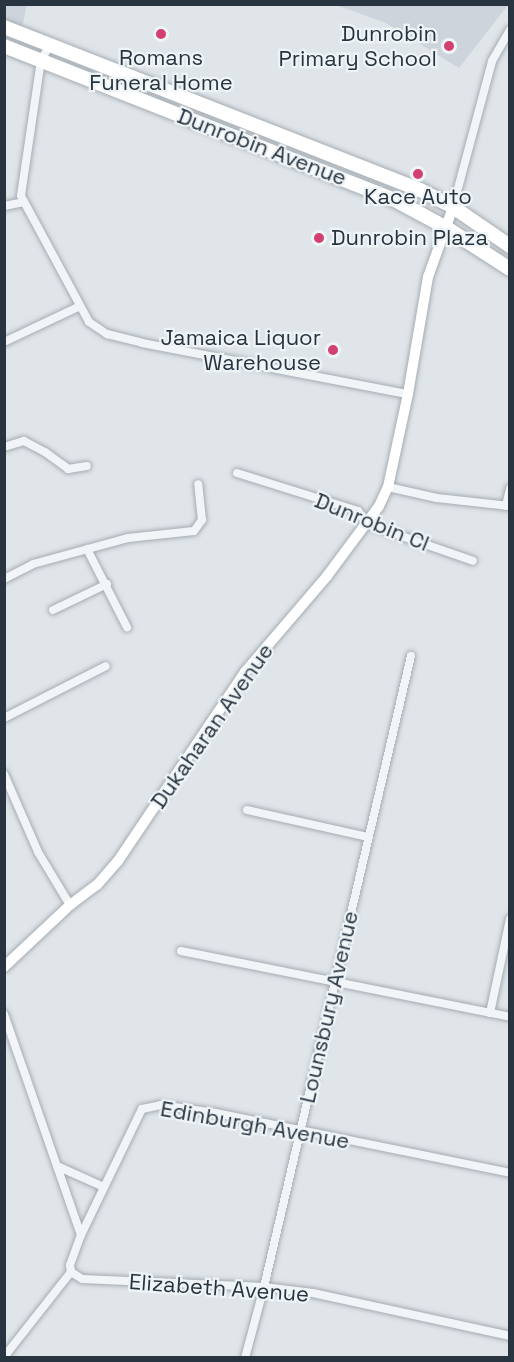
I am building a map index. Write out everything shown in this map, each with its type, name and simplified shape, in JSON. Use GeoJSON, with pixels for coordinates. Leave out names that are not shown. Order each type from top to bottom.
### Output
{"type":"FeatureCollection","features":[{"type":"Feature","properties":{"kind":"highway","name":"Dunrobin Avenue"},"geometry":{"type":"LineString","coordinates":[[4,27],[390,178],[453,207],[510,246]]}},
{"type":"Feature","properties":{"kind":"highway","name":"Dunrobin Avenue"},"geometry":{"type":"LineString","coordinates":[[4,46],[395,200],[445,227],[510,269]]}},
{"type":"Feature","properties":{"kind":"street"},"geometry":{"type":"LineString","coordinates":[[453,207],[492,61],[510,30]]}},
{"type":"Feature","properties":{"kind":"street"},"geometry":{"type":"LineString","coordinates":[[50,45],[41,60],[20,188],[24,202],[89,322],[107,334],[235,363],[408,394]]}},
{"type":"Feature","properties":{"kind":"street"},"geometry":{"type":"LineString","coordinates":[[4,206],[24,202]]}},
{"type":"Feature","properties":{"kind":"street","name":"Dukaharan Avenue"},"geometry":{"type":"LineString","coordinates":[[4,967],[70,905],[97,885],[118,861],[245,672],[367,524],[388,487],[408,394],[428,277],[453,207]]}},
{"type":"Feature","properties":{"kind":"street"},"geometry":{"type":"LineString","coordinates":[[4,342],[80,306]]}},
{"type":"Feature","properties":{"kind":"street"},"geometry":{"type":"LineString","coordinates":[[4,447],[24,441],[45,452],[68,469],[87,466]]}},
{"type":"Feature","properties":{"kind":"street","name":"Dunrobin Cl"},"geometry":{"type":"LineString","coordinates":[[237,473],[358,511],[367,524],[473,561]]}},
{"type":"Feature","properties":{"kind":"street"},"geometry":{"type":"LineString","coordinates":[[4,579],[33,564],[128,538],[194,531],[202,520],[198,484]]}},
{"type":"Feature","properties":{"kind":"street"},"geometry":{"type":"LineString","coordinates":[[388,487],[437,498],[508,506],[510,488]]}},
{"type":"Feature","properties":{"kind":"street"},"geometry":{"type":"LineString","coordinates":[[87,549],[107,584],[127,627]]}},
{"type":"Feature","properties":{"kind":"street"},"geometry":{"type":"LineString","coordinates":[[53,610],[107,584]]}},
{"type":"Feature","properties":{"kind":"street","name":"Lounsbury Avenue"},"geometry":{"type":"LineString","coordinates":[[245,1358],[264,1287],[411,656]]}},
{"type":"Feature","properties":{"kind":"street"},"geometry":{"type":"LineString","coordinates":[[4,718],[106,666]]}},
{"type":"Feature","properties":{"kind":"street"},"geometry":{"type":"LineString","coordinates":[[4,774],[8,790],[38,852],[70,905]]}},
{"type":"Feature","properties":{"kind":"street"},"geometry":{"type":"LineString","coordinates":[[247,810],[368,837]]}},
{"type":"Feature","properties":{"kind":"street"},"geometry":{"type":"LineString","coordinates":[[490,1013],[510,919]]}},
{"type":"Feature","properties":{"kind":"street"},"geometry":{"type":"LineString","coordinates":[[181,951],[510,1017]]}},
{"type":"Feature","properties":{"kind":"street"},"geometry":{"type":"LineString","coordinates":[[4,1014],[81,1235]]}},
{"type":"Feature","properties":{"kind":"street","name":"Edinburgh Avenue"},"geometry":{"type":"LineString","coordinates":[[4,1357],[71,1272],[70,1265],[81,1235],[142,1109],[161,1105],[510,1173]]}},
{"type":"Feature","properties":{"kind":"street"},"geometry":{"type":"LineString","coordinates":[[57,1166],[104,1187]]}},
{"type":"Feature","properties":{"kind":"street","name":"Elizabeth Avenue"},"geometry":{"type":"LineString","coordinates":[[71,1272],[82,1280],[264,1287],[313,1293],[510,1336]]}},
{"type":"Feature","properties":{"kind":"shaded area","name":"Dunrobin Primary School"},"geometry":{"type":"Polygon","coordinates":[[[508,4],[459,68],[386,23],[336,5],[508,4]]]}},
{"type":"Feature","properties":{"kind":"shaded area"},"geometry":{"type":"Polygon","coordinates":[[[4,5],[27,5],[22,27],[5,20],[4,5]]]}},
{"type":"Feature","properties":{"kind":"place","name":"Romans Funeral Home"},"geometry":{"type":"Point","coordinates":[161,34]}},
{"type":"Feature","properties":{"kind":"place","name":"Dunrobin Primary School"},"geometry":{"type":"Point","coordinates":[449,46]}},
{"type":"Feature","properties":{"kind":"place","name":"Kace Auto"},"geometry":{"type":"Point","coordinates":[418,174]}},
{"type":"Feature","properties":{"kind":"place","name":"Dunrobin Plaza"},"geometry":{"type":"Point","coordinates":[319,238]}},
{"type":"Feature","properties":{"kind":"place","name":"Jamaica Liquor Warehouse"},"geometry":{"type":"Point","coordinates":[333,350]}}]}
